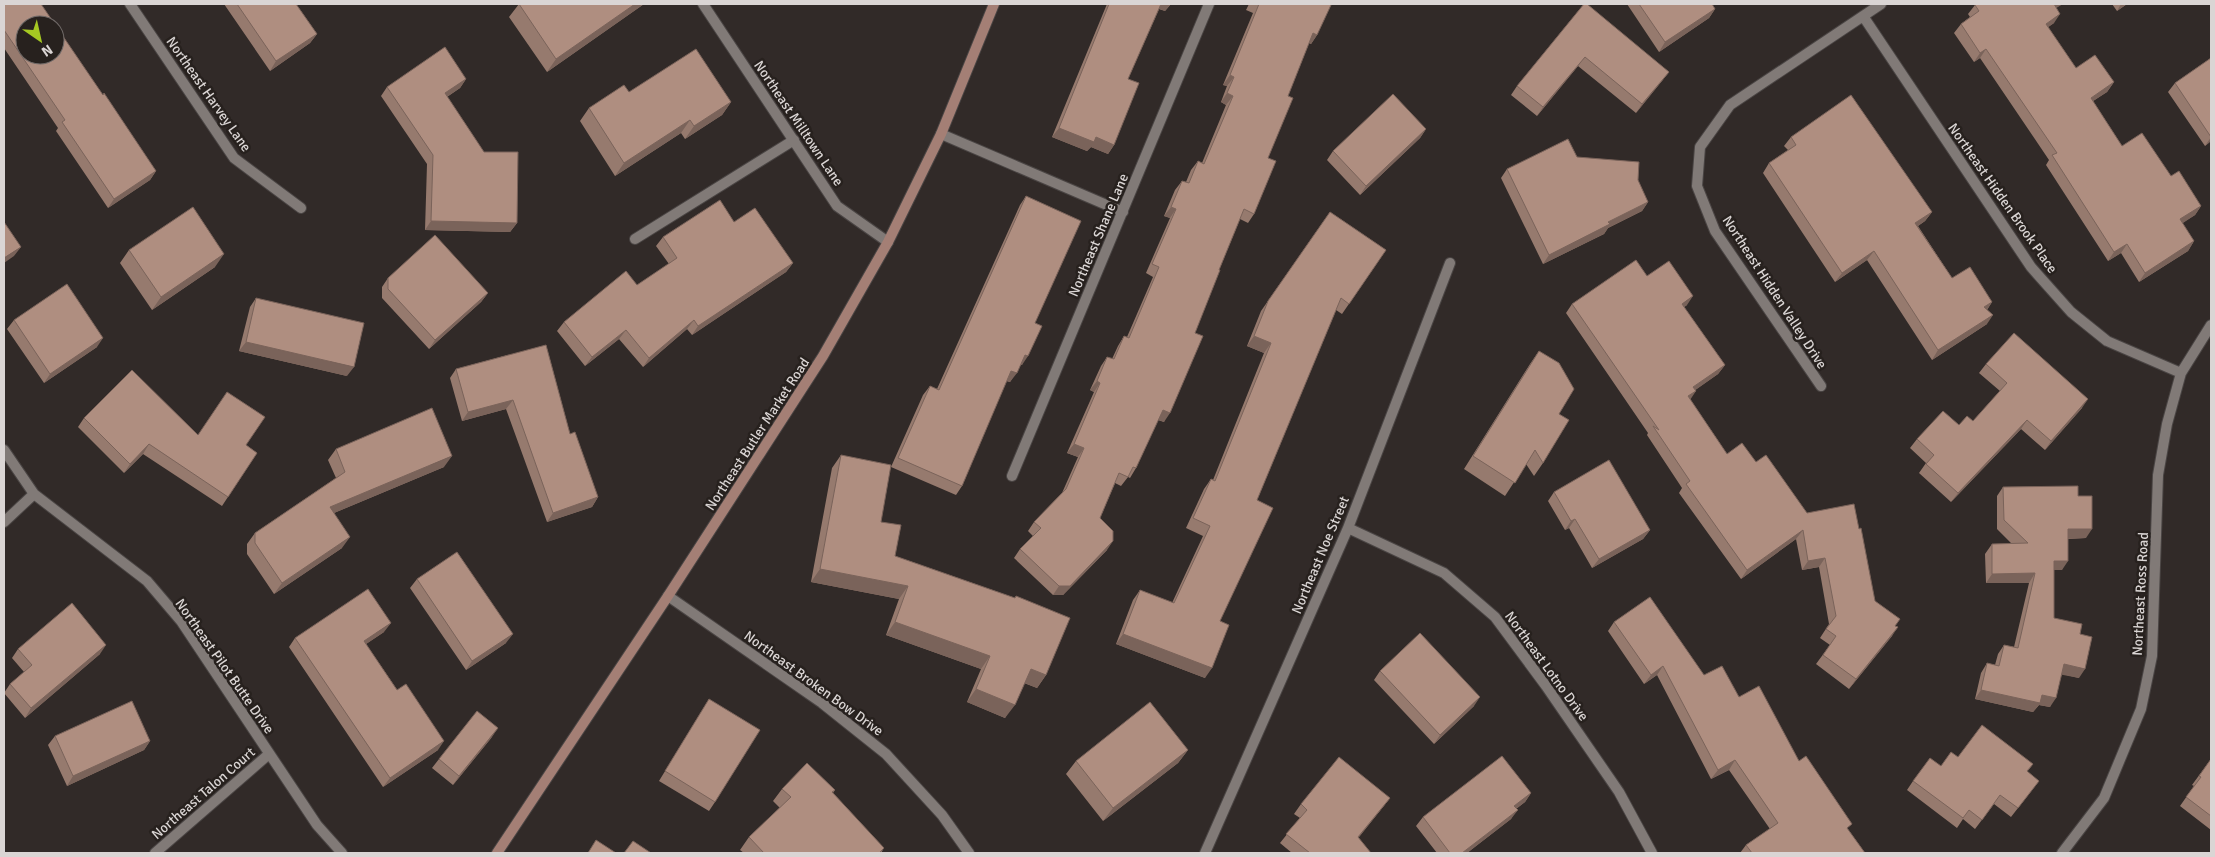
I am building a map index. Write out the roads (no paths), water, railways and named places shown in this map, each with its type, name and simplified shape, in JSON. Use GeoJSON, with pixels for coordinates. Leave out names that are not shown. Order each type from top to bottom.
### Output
{"type":"FeatureCollection","features":[{"type":"Feature","properties":{"kind":"main road","name":"Northeast Butler Market Road"},"geometry":{"type":"LineString","coordinates":[[497,853],[668,596],[824,356],[888,242],[941,134],[994,4]]}},
{"type":"Feature","properties":{"kind":"street","name":"Northeast Harvey Lane"},"geometry":{"type":"LineString","coordinates":[[130,4],[234,158],[301,208]]}},
{"type":"Feature","properties":{"kind":"street","name":"Northeast Milltown Lane"},"geometry":{"type":"LineString","coordinates":[[703,4],[837,206],[888,242]]}},
{"type":"Feature","properties":{"kind":"street","name":"Northeast Shane Lane"},"geometry":{"type":"LineString","coordinates":[[1012,476],[1210,4]]}},
{"type":"Feature","properties":{"kind":"street","name":"Northeast Hidden Valley Drive"},"geometry":{"type":"LineString","coordinates":[[1821,386],[1715,231],[1697,186],[1700,147],[1730,105],[1881,4]]}},
{"type":"Feature","properties":{"kind":"street","name":"Northeast Hidden Brook Place"},"geometry":{"type":"LineString","coordinates":[[1863,16],[2032,267],[2071,312],[2107,341],[2181,373]]}},
{"type":"Feature","properties":{"kind":"street"},"geometry":{"type":"LineString","coordinates":[[941,134],[1123,212]]}},
{"type":"Feature","properties":{"kind":"street"},"geometry":{"type":"LineString","coordinates":[[635,239],[794,140]]}},
{"type":"Feature","properties":{"kind":"street","name":"Northeast Noe Street"},"geometry":{"type":"LineString","coordinates":[[1206,853],[1348,528],[1450,264]]}},
{"type":"Feature","properties":{"kind":"street","name":"Northeast Ross Road"},"geometry":{"type":"LineString","coordinates":[[2062,853],[2104,798],[2141,709],[2152,656],[2158,475],[2167,424],[2181,373],[2211,325]]}},
{"type":"Feature","properties":{"kind":"street","name":"Northeast Pilot Butte Drive"},"geometry":{"type":"LineString","coordinates":[[4,450],[34,494],[147,581],[181,622],[317,825],[342,853]]}},
{"type":"Feature","properties":{"kind":"street"},"geometry":{"type":"LineString","coordinates":[[4,522],[34,494]]}},
{"type":"Feature","properties":{"kind":"street","name":"Northeast Lotno Drive"},"geometry":{"type":"LineString","coordinates":[[1348,528],[1444,573],[1496,617],[1619,792],[1652,853]]}},
{"type":"Feature","properties":{"kind":"street","name":"Northeast Broken Bow Drive"},"geometry":{"type":"LineString","coordinates":[[668,596],[822,703],[886,754],[942,815],[969,853]]}},
{"type":"Feature","properties":{"kind":"street","name":"Northeast Talon Court"},"geometry":{"type":"LineString","coordinates":[[155,853],[269,754]]}}]}
